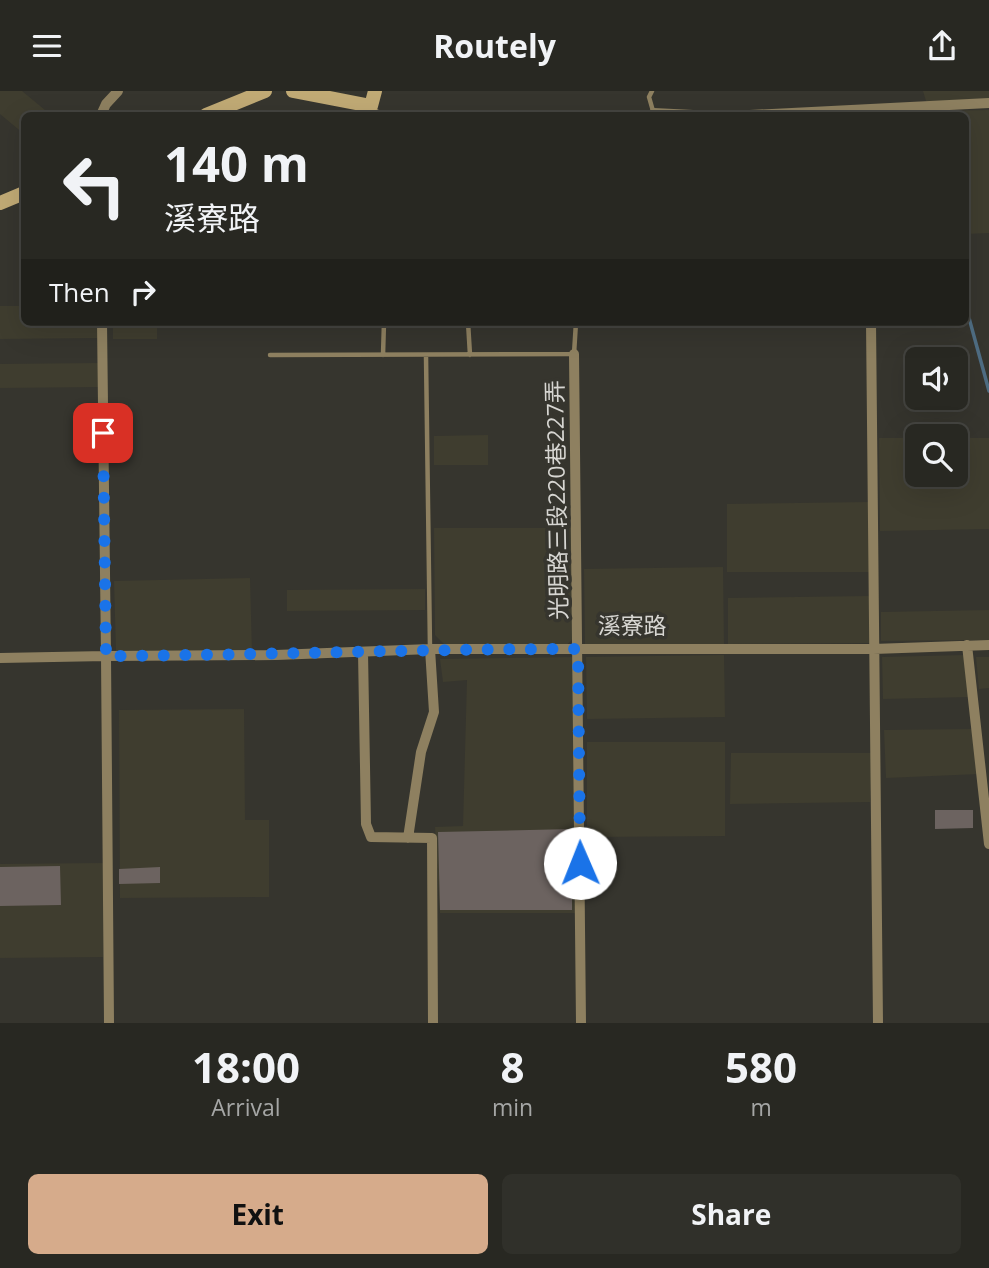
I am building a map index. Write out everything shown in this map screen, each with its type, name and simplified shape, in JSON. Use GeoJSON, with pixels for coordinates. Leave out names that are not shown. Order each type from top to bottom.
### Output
{"type":"FeatureCollection","features":[{"type":"Feature","properties":{"kind":"street"},"geometry":{"type":"LineString","coordinates":[[103,112],[118,91]]}},
{"type":"Feature","properties":{"kind":"street"},"geometry":{"type":"LineString","coordinates":[[213,112],[265,91]]}},
{"type":"Feature","properties":{"kind":"street"},"geometry":{"type":"LineString","coordinates":[[293,91],[376,111],[375,91]]}},
{"type":"Feature","properties":{"kind":"street"},"geometry":{"type":"LineString","coordinates":[[849,112],[989,103]]}},
{"type":"Feature","properties":{"kind":"street"},"geometry":{"type":"LineString","coordinates":[[0,203],[21,194]]}},
{"type":"Feature","properties":{"kind":"street"},"geometry":{"type":"LineString","coordinates":[[102,326],[109,1023]]}},
{"type":"Feature","properties":{"kind":"street"},"geometry":{"type":"LineString","coordinates":[[871,326],[878,1023]]}},
{"type":"Feature","properties":{"kind":"street","name":"光明路三段220巷227弄"},"geometry":{"type":"LineString","coordinates":[[574,354],[582,1023]]}},
{"type":"Feature","properties":{"kind":"street"},"geometry":{"type":"LineString","coordinates":[[967,645],[989,844]]}},
{"type":"Feature","properties":{"kind":"street","name":"溪寮路"},"geometry":{"type":"LineString","coordinates":[[0,657],[430,649],[873,649],[989,645]]}},
{"type":"Feature","properties":{"kind":"street"},"geometry":{"type":"LineString","coordinates":[[408,838],[421,752],[434,712],[430,649]]}},
{"type":"Feature","properties":{"kind":"street"},"geometry":{"type":"LineString","coordinates":[[363,652],[366,824],[371,838],[432,838],[433,1023]]}},
{"type":"Feature","properties":{"kind":"lane"},"geometry":{"type":"LineString","coordinates":[[652,91],[649,97],[652,112]]}},
{"type":"Feature","properties":{"kind":"lane"},"geometry":{"type":"LineString","coordinates":[[383,355],[384,326]]}},
{"type":"Feature","properties":{"kind":"lane"},"geometry":{"type":"LineString","coordinates":[[468,326],[470,355]]}},
{"type":"Feature","properties":{"kind":"lane"},"geometry":{"type":"LineString","coordinates":[[271,355],[574,354],[576,326]]}},
{"type":"Feature","properties":{"kind":"lane"},"geometry":{"type":"LineString","coordinates":[[426,355],[430,649]]}},
{"type":"Feature","properties":{"kind":"shaded area"},"geometry":{"type":"Polygon","coordinates":[[[0,91],[22,91],[47,112],[21,112],[21,132],[0,114],[0,91]]]}},
{"type":"Feature","properties":{"kind":"shaded area"},"geometry":{"type":"Polygon","coordinates":[[[923,91],[989,91],[989,102],[931,104],[926,101],[923,91]]]}},
{"type":"Feature","properties":{"kind":"shaded area"},"geometry":{"type":"Polygon","coordinates":[[[989,110],[989,233],[969,234],[969,112],[934,111],[989,110]]]}},
{"type":"Feature","properties":{"kind":"shaded area"},"geometry":{"type":"Polygon","coordinates":[[[0,306],[21,306],[21,326],[98,326],[98,338],[0,339],[0,306]]]}},
{"type":"Feature","properties":{"kind":"shaded area"},"geometry":{"type":"Polygon","coordinates":[[[113,326],[157,326],[157,339],[113,339],[113,326]]]}},
{"type":"Feature","properties":{"kind":"shaded area"},"geometry":{"type":"Polygon","coordinates":[[[99,363],[100,387],[0,388],[0,364],[99,363]]]}},
{"type":"Feature","properties":{"kind":"shaded area"},"geometry":{"type":"Polygon","coordinates":[[[488,435],[488,465],[434,465],[434,436],[488,435]]]}},
{"type":"Feature","properties":{"kind":"shaded area"},"geometry":{"type":"Polygon","coordinates":[[[879,438],[905,438],[905,487],[968,487],[968,438],[989,438],[989,529],[880,531],[879,438]]]}},
{"type":"Feature","properties":{"kind":"shaded area"},"geometry":{"type":"Polygon","coordinates":[[[869,502],[869,572],[727,572],[727,504],[869,502]]]}},
{"type":"Feature","properties":{"kind":"shaded area"},"geometry":{"type":"Polygon","coordinates":[[[434,528],[572,528],[573,639],[562,649],[447,647],[435,635],[434,528]]]}},
{"type":"Feature","properties":{"kind":"shaded area"},"geometry":{"type":"Polygon","coordinates":[[[723,567],[724,645],[585,647],[584,569],[723,567]]]}},
{"type":"Feature","properties":{"kind":"shaded area"},"geometry":{"type":"Polygon","coordinates":[[[250,578],[252,653],[116,651],[114,581],[250,578]]]}},
{"type":"Feature","properties":{"kind":"shaded area"},"geometry":{"type":"Polygon","coordinates":[[[425,589],[425,610],[287,611],[287,590],[425,589]]]}},
{"type":"Feature","properties":{"kind":"shaded area"},"geometry":{"type":"Polygon","coordinates":[[[869,596],[870,643],[728,644],[728,598],[869,596]]]}},
{"type":"Feature","properties":{"kind":"shaded area"},"geometry":{"type":"Polygon","coordinates":[[[989,610],[989,640],[881,641],[881,612],[989,610]]]}},
{"type":"Feature","properties":{"kind":"shaded area"},"geometry":{"type":"Polygon","coordinates":[[[724,655],[725,717],[587,719],[586,657],[724,655]]]}},
{"type":"Feature","properties":{"kind":"shaded area"},"geometry":{"type":"Polygon","coordinates":[[[965,655],[970,697],[883,699],[882,657],[965,655]]]}},
{"type":"Feature","properties":{"kind":"shaded area"},"geometry":{"type":"Polygon","coordinates":[[[573,657],[575,913],[440,913],[435,827],[463,826],[467,680],[443,682],[440,659],[573,657]]]}},
{"type":"Feature","properties":{"kind":"shaded area"},"geometry":{"type":"Polygon","coordinates":[[[976,657],[989,657],[989,688],[979,689],[976,657]]]}},
{"type":"Feature","properties":{"kind":"shaded area"},"geometry":{"type":"Polygon","coordinates":[[[244,709],[245,820],[269,820],[269,897],[120,898],[119,710],[244,709]]]}},
{"type":"Feature","properties":{"kind":"shaded area"},"geometry":{"type":"Polygon","coordinates":[[[974,729],[979,774],[886,778],[884,730],[974,729]]]}},
{"type":"Feature","properties":{"kind":"shaded area"},"geometry":{"type":"Polygon","coordinates":[[[587,742],[725,742],[725,836],[587,837],[587,742]]]}},
{"type":"Feature","properties":{"kind":"shaded area"},"geometry":{"type":"Polygon","coordinates":[[[731,753],[872,753],[870,802],[730,804],[731,753]]]}},
{"type":"Feature","properties":{"kind":"shaded area"},"geometry":{"type":"Polygon","coordinates":[[[103,863],[103,957],[0,958],[0,864],[103,863]]]}},
{"type":"Feature","properties":{"kind":"building"},"geometry":{"type":"Polygon","coordinates":[[[935,810],[973,810],[973,828],[935,829],[935,810]]]}},
{"type":"Feature","properties":{"kind":"building"},"geometry":{"type":"Polygon","coordinates":[[[572,829],[572,910],[440,910],[438,832],[572,829]]]}},
{"type":"Feature","properties":{"kind":"building"},"geometry":{"type":"Polygon","coordinates":[[[60,866],[61,905],[0,906],[0,867],[60,866]]]}},
{"type":"Feature","properties":{"kind":"building"},"geometry":{"type":"Polygon","coordinates":[[[160,867],[160,883],[119,884],[119,869],[160,867]]]}},
{"type":"Feature","properties":{"kind":"waterway"},"geometry":{"type":"LineString","coordinates":[[969,318],[989,391]]}},
{"type":"Feature","properties":{"kind":"route"},"geometry":{"type":"LineString","coordinates":[[103,433],[106,656],[276,655],[430,649],[578,649],[580,863]]}}]}
